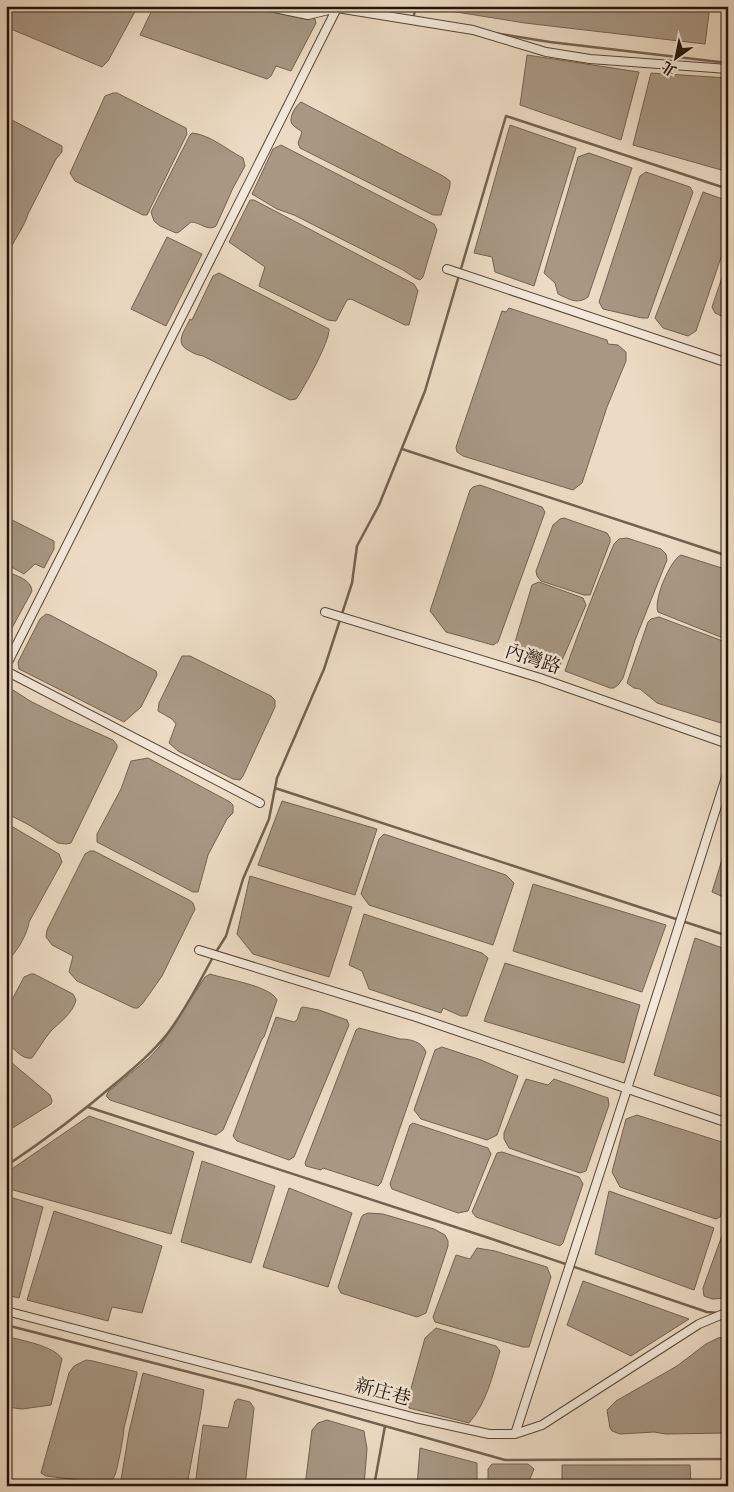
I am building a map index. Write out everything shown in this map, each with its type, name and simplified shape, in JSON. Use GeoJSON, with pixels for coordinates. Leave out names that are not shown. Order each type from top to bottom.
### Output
{"type":"FeatureCollection","features":[{"type":"Feature","properties":{"kind":"street"},"geometry":{"type":"LineString","coordinates":[[265,6],[308,15],[337,8],[474,30],[546,52],[590,59],[728,69]]}},
{"type":"Feature","properties":{"kind":"street"},"geometry":{"type":"LineString","coordinates":[[6,666],[337,8]]}},
{"type":"Feature","properties":{"kind":"street"},"geometry":{"type":"LineString","coordinates":[[447,269],[728,364]]}},
{"type":"Feature","properties":{"kind":"street","name":"內灣路"},"geometry":{"type":"LineString","coordinates":[[325,612],[540,678],[728,744]]}},
{"type":"Feature","properties":{"kind":"street"},"geometry":{"type":"LineString","coordinates":[[6,671],[260,803]]}},
{"type":"Feature","properties":{"kind":"street"},"geometry":{"type":"LineString","coordinates":[[515,1434],[728,772]]}},
{"type":"Feature","properties":{"kind":"street"},"geometry":{"type":"LineString","coordinates":[[199,950],[416,1017],[728,1123]]}},
{"type":"Feature","properties":{"kind":"street","name":"新庄巷"},"geometry":{"type":"LineString","coordinates":[[6,1311],[416,1418],[489,1434],[515,1434],[542,1425],[699,1324],[728,1312]]}},
{"type":"Feature","properties":{"kind":"shaded area"},"geometry":{"type":"Polygon","coordinates":[[[6,6],[138,6],[108,61],[102,67],[6,27],[6,6]]]}},
{"type":"Feature","properties":{"kind":"shaded area"},"geometry":{"type":"Polygon","coordinates":[[[154,6],[253,6],[308,15],[315,19],[316,23],[291,71],[276,66],[271,76],[267,79],[140,35],[154,6]]]}},
{"type":"Feature","properties":{"kind":"shaded area"},"geometry":{"type":"Polygon","coordinates":[[[419,6],[710,6],[705,44],[525,23],[419,6]]]}},
{"type":"Feature","properties":{"kind":"shaded area"},"geometry":{"type":"Polygon","coordinates":[[[527,55],[639,72],[621,140],[520,105],[527,55]]]}},
{"type":"Feature","properties":{"kind":"shaded area"},"geometry":{"type":"Polygon","coordinates":[[[651,73],[728,78],[728,160],[725,171],[633,145],[651,73]]]}},
{"type":"Feature","properties":{"kind":"shaded area"},"geometry":{"type":"Polygon","coordinates":[[[117,93],[186,128],[187,134],[147,215],[143,215],[75,181],[70,173],[105,96],[117,93]]]}},
{"type":"Feature","properties":{"kind":"shaded area"},"geometry":{"type":"Polygon","coordinates":[[[301,102],[450,181],[441,215],[433,215],[300,148],[298,143],[302,132],[292,124],[291,118],[301,102]]]}},
{"type":"Feature","properties":{"kind":"shaded area"},"geometry":{"type":"Polygon","coordinates":[[[6,117],[62,146],[62,152],[56,159],[10,249],[6,251],[6,117]]]}},
{"type":"Feature","properties":{"kind":"shaded area"},"geometry":{"type":"Polygon","coordinates":[[[510,125],[576,148],[534,286],[495,272],[492,257],[474,253],[510,125]]]}},
{"type":"Feature","properties":{"kind":"shaded area"},"geometry":{"type":"Polygon","coordinates":[[[192,133],[206,137],[243,158],[245,166],[216,226],[210,228],[191,222],[176,233],[160,226],[154,221],[151,212],[192,133]]]}},
{"type":"Feature","properties":{"kind":"shaded area"},"geometry":{"type":"Polygon","coordinates":[[[281,145],[434,224],[437,230],[423,277],[420,280],[415,278],[403,270],[294,215],[277,209],[252,194],[273,149],[281,145]]]}},
{"type":"Feature","properties":{"kind":"shaded area"},"geometry":{"type":"Polygon","coordinates":[[[589,153],[632,168],[588,297],[577,301],[558,294],[555,283],[544,273],[578,157],[589,153]]]}},
{"type":"Feature","properties":{"kind":"shaded area"},"geometry":{"type":"Polygon","coordinates":[[[646,172],[690,187],[693,192],[648,318],[642,318],[603,309],[599,302],[640,176],[646,172]]]}},
{"type":"Feature","properties":{"kind":"shaded area"},"geometry":{"type":"Polygon","coordinates":[[[703,192],[728,201],[728,237],[696,331],[688,336],[663,328],[655,318],[703,192]]]}},
{"type":"Feature","properties":{"kind":"shaded area"},"geometry":{"type":"Polygon","coordinates":[[[250,200],[254,200],[414,284],[418,291],[409,325],[405,325],[351,299],[347,300],[336,321],[328,320],[259,286],[265,267],[229,242],[250,200]]]}},
{"type":"Feature","properties":{"kind":"shaded area"},"geometry":{"type":"Polygon","coordinates":[[[167,237],[202,254],[166,326],[131,309],[167,237]]]}},
{"type":"Feature","properties":{"kind":"shaded area"},"geometry":{"type":"Polygon","coordinates":[[[728,260],[728,319],[715,313],[712,307],[728,260]]]}},
{"type":"Feature","properties":{"kind":"shaded area"},"geometry":{"type":"Polygon","coordinates":[[[219,273],[329,329],[321,354],[296,399],[290,400],[192,352],[182,344],[182,336],[190,319],[192,320],[213,276],[219,273]]]}},
{"type":"Feature","properties":{"kind":"shaded area"},"geometry":{"type":"Polygon","coordinates":[[[509,308],[607,340],[608,344],[618,345],[626,352],[626,361],[607,407],[582,483],[573,490],[463,456],[457,452],[456,447],[502,311],[506,312],[509,308]]]}},
{"type":"Feature","properties":{"kind":"shaded area"},"geometry":{"type":"Polygon","coordinates":[[[480,485],[542,507],[545,512],[498,642],[493,645],[446,632],[430,611],[470,490],[480,485]]]}},
{"type":"Feature","properties":{"kind":"shaded area"},"geometry":{"type":"Polygon","coordinates":[[[6,517],[54,541],[54,549],[44,568],[35,564],[24,574],[6,564],[6,517]]]}},
{"type":"Feature","properties":{"kind":"shaded area"},"geometry":{"type":"Polygon","coordinates":[[[564,518],[607,533],[610,538],[590,595],[584,595],[541,581],[537,576],[536,571],[553,525],[564,518]]]}},
{"type":"Feature","properties":{"kind":"shaded area"},"geometry":{"type":"Polygon","coordinates":[[[627,538],[661,549],[666,554],[667,560],[635,640],[623,678],[614,688],[610,688],[565,671],[588,607],[614,544],[619,539],[627,538]]]}},
{"type":"Feature","properties":{"kind":"shaded area"},"geometry":{"type":"Polygon","coordinates":[[[681,555],[728,570],[728,640],[658,612],[660,590],[672,564],[681,555]]]}},
{"type":"Feature","properties":{"kind":"shaded area"},"geometry":{"type":"Polygon","coordinates":[[[6,571],[26,581],[32,591],[6,639],[6,571]]]}},
{"type":"Feature","properties":{"kind":"shaded area"},"geometry":{"type":"Polygon","coordinates":[[[539,582],[583,598],[586,605],[560,665],[555,669],[513,653],[532,585],[539,582]]]}},
{"type":"Feature","properties":{"kind":"shaded area"},"geometry":{"type":"Polygon","coordinates":[[[46,614],[156,671],[157,675],[141,707],[124,722],[19,669],[18,662],[40,619],[46,614]]]}},
{"type":"Feature","properties":{"kind":"shaded area"},"geometry":{"type":"Polygon","coordinates":[[[659,617],[728,643],[728,717],[726,720],[721,723],[657,703],[640,689],[634,688],[627,683],[648,622],[659,617]]]}},
{"type":"Feature","properties":{"kind":"shaded area"},"geometry":{"type":"Polygon","coordinates":[[[182,656],[190,656],[271,696],[275,700],[275,707],[240,780],[233,779],[178,751],[169,743],[176,724],[172,719],[158,711],[159,703],[182,656]]]}},
{"type":"Feature","properties":{"kind":"shaded area"},"geometry":{"type":"Polygon","coordinates":[[[7,688],[66,719],[113,740],[117,745],[71,843],[58,843],[6,813],[7,688]]]}},
{"type":"Feature","properties":{"kind":"shaded area"},"geometry":{"type":"Polygon","coordinates":[[[148,758],[233,805],[233,813],[227,819],[208,855],[198,892],[193,892],[97,842],[97,834],[121,789],[131,761],[148,758]]]}},
{"type":"Feature","properties":{"kind":"shaded area"},"geometry":{"type":"Polygon","coordinates":[[[282,801],[377,829],[355,895],[258,865],[282,801]]]}},
{"type":"Feature","properties":{"kind":"shaded area"},"geometry":{"type":"Polygon","coordinates":[[[6,823],[59,854],[62,862],[29,922],[20,944],[6,961],[6,823]]]}},
{"type":"Feature","properties":{"kind":"shaded area"},"geometry":{"type":"Polygon","coordinates":[[[384,834],[506,875],[514,883],[493,945],[369,905],[361,894],[379,839],[384,834]]]}},
{"type":"Feature","properties":{"kind":"shaded area"},"geometry":{"type":"Polygon","coordinates":[[[728,840],[728,899],[712,892],[728,840]]]}},
{"type":"Feature","properties":{"kind":"shaded area"},"geometry":{"type":"Polygon","coordinates":[[[94,851],[189,900],[193,903],[195,909],[162,976],[138,1008],[134,1008],[77,981],[69,972],[73,956],[52,945],[46,937],[47,930],[85,854],[94,851]]]}},
{"type":"Feature","properties":{"kind":"shaded area"},"geometry":{"type":"Polygon","coordinates":[[[250,876],[352,907],[329,977],[253,954],[237,934],[250,876]]]}},
{"type":"Feature","properties":{"kind":"shaded area"},"geometry":{"type":"Polygon","coordinates":[[[533,884],[666,925],[642,992],[513,951],[533,884]]]}},
{"type":"Feature","properties":{"kind":"shaded area"},"geometry":{"type":"Polygon","coordinates":[[[364,914],[482,953],[488,958],[467,1016],[461,1016],[443,1008],[441,1013],[369,989],[362,971],[349,965],[364,914]]]}},
{"type":"Feature","properties":{"kind":"shaded area"},"geometry":{"type":"Polygon","coordinates":[[[695,938],[728,950],[728,1099],[654,1075],[695,938]]]}},
{"type":"Feature","properties":{"kind":"shaded area"},"geometry":{"type":"Polygon","coordinates":[[[505,963],[640,1005],[624,1063],[484,1021],[505,963]]]}},
{"type":"Feature","properties":{"kind":"shaded area"},"geometry":{"type":"Polygon","coordinates":[[[31,974],[73,994],[76,1000],[69,1013],[46,1037],[32,1058],[28,1058],[18,1053],[6,1041],[6,1011],[24,977],[31,974]]]}},
{"type":"Feature","properties":{"kind":"shaded area"},"geometry":{"type":"Polygon","coordinates":[[[210,974],[257,987],[273,995],[277,1000],[264,1037],[223,1130],[216,1135],[110,1100],[106,1096],[109,1091],[149,1058],[160,1046],[205,977],[210,974]]]}},
{"type":"Feature","properties":{"kind":"shaded area"},"geometry":{"type":"Polygon","coordinates":[[[303,1007],[319,1010],[347,1020],[349,1025],[294,1157],[289,1160],[237,1141],[233,1136],[276,1017],[294,1022],[297,1020],[303,1007]]]}},
{"type":"Feature","properties":{"kind":"shaded area"},"geometry":{"type":"Polygon","coordinates":[[[359,1028],[416,1042],[426,1052],[381,1183],[378,1186],[323,1168],[321,1170],[306,1166],[305,1163],[356,1030],[359,1028]]]}},
{"type":"Feature","properties":{"kind":"shaded area"},"geometry":{"type":"Polygon","coordinates":[[[442,1047],[481,1060],[518,1076],[497,1135],[487,1140],[421,1119],[414,1110],[435,1050],[442,1047]]]}},
{"type":"Feature","properties":{"kind":"shaded area"},"geometry":{"type":"Polygon","coordinates":[[[6,1058],[50,1095],[52,1101],[51,1104],[6,1132],[6,1058]]]}},
{"type":"Feature","properties":{"kind":"shaded area"},"geometry":{"type":"Polygon","coordinates":[[[526,1079],[548,1085],[554,1079],[608,1098],[609,1105],[586,1171],[580,1173],[509,1148],[504,1139],[504,1133],[526,1079]]]}},
{"type":"Feature","properties":{"kind":"shaded area"},"geometry":{"type":"Polygon","coordinates":[[[637,1115],[728,1144],[728,1191],[720,1217],[716,1219],[620,1187],[612,1172],[626,1119],[637,1115]]]}},
{"type":"Feature","properties":{"kind":"shaded area"},"geometry":{"type":"Polygon","coordinates":[[[89,1116],[194,1152],[171,1234],[6,1188],[6,1173],[89,1116]]]}},
{"type":"Feature","properties":{"kind":"shaded area"},"geometry":{"type":"Polygon","coordinates":[[[413,1123],[488,1148],[491,1154],[468,1211],[458,1213],[392,1189],[390,1184],[410,1125],[413,1123]]]}},
{"type":"Feature","properties":{"kind":"shaded area"},"geometry":{"type":"Polygon","coordinates":[[[502,1152],[579,1177],[583,1184],[563,1243],[560,1246],[476,1217],[472,1212],[497,1153],[502,1152]]]}},
{"type":"Feature","properties":{"kind":"shaded area"},"geometry":{"type":"Polygon","coordinates":[[[202,1161],[275,1186],[251,1263],[181,1242],[202,1161]]]}},
{"type":"Feature","properties":{"kind":"shaded area"},"geometry":{"type":"Polygon","coordinates":[[[289,1188],[352,1213],[328,1287],[263,1267],[289,1188]]]}},
{"type":"Feature","properties":{"kind":"shaded area"},"geometry":{"type":"Polygon","coordinates":[[[609,1191],[714,1228],[694,1290],[595,1254],[609,1191]]]}},
{"type":"Feature","properties":{"kind":"shaded area"},"geometry":{"type":"Polygon","coordinates":[[[6,1196],[43,1207],[19,1298],[6,1295],[6,1196]]]}},
{"type":"Feature","properties":{"kind":"shaded area"},"geometry":{"type":"Polygon","coordinates":[[[54,1211],[162,1246],[142,1313],[112,1307],[108,1321],[27,1300],[54,1211]]]}},
{"type":"Feature","properties":{"kind":"shaded area"},"geometry":{"type":"Polygon","coordinates":[[[368,1213],[383,1214],[434,1229],[445,1235],[448,1246],[426,1313],[417,1317],[341,1293],[338,1287],[361,1218],[368,1213]]]}},
{"type":"Feature","properties":{"kind":"shaded area"},"geometry":{"type":"Polygon","coordinates":[[[728,1219],[728,1298],[712,1299],[704,1296],[703,1288],[728,1219]]]}},
{"type":"Feature","properties":{"kind":"shaded area"},"geometry":{"type":"Polygon","coordinates":[[[477,1248],[495,1251],[547,1267],[551,1277],[529,1347],[523,1347],[435,1322],[433,1317],[456,1255],[470,1259],[477,1248]]]}},
{"type":"Feature","properties":{"kind":"shaded area"},"geometry":{"type":"Polygon","coordinates":[[[583,1281],[689,1319],[631,1356],[567,1325],[583,1281]]]}},
{"type":"Feature","properties":{"kind":"shaded area"},"geometry":{"type":"Polygon","coordinates":[[[436,1328],[496,1346],[500,1351],[484,1398],[469,1423],[409,1408],[407,1403],[425,1338],[436,1328]]]}},
{"type":"Feature","properties":{"kind":"shaded area"},"geometry":{"type":"Polygon","coordinates":[[[6,1336],[45,1347],[58,1354],[62,1359],[51,1405],[22,1409],[6,1407],[6,1336]]]}},
{"type":"Feature","properties":{"kind":"shaded area"},"geometry":{"type":"Polygon","coordinates":[[[728,1336],[728,1433],[666,1434],[654,1432],[620,1434],[612,1431],[607,1410],[616,1401],[677,1366],[706,1344],[718,1338],[728,1336]]]}},
{"type":"Feature","properties":{"kind":"shaded area"},"geometry":{"type":"Polygon","coordinates":[[[86,1360],[137,1372],[115,1474],[111,1481],[103,1483],[46,1476],[41,1473],[69,1373],[74,1366],[86,1360]]]}},
{"type":"Feature","properties":{"kind":"shaded area"},"geometry":{"type":"Polygon","coordinates":[[[143,1373],[204,1390],[186,1486],[125,1483],[121,1480],[129,1432],[143,1373]]]}},
{"type":"Feature","properties":{"kind":"shaded area"},"geometry":{"type":"Polygon","coordinates":[[[238,1399],[250,1402],[254,1408],[245,1486],[195,1486],[203,1425],[228,1428],[235,1401],[238,1399]]]}},
{"type":"Feature","properties":{"kind":"shaded area"},"geometry":{"type":"Polygon","coordinates":[[[327,1420],[364,1431],[367,1449],[364,1486],[305,1486],[312,1430],[318,1423],[327,1420]]]}},
{"type":"Feature","properties":{"kind":"shaded area"},"geometry":{"type":"Polygon","coordinates":[[[420,1448],[477,1463],[477,1486],[417,1486],[420,1448]]]}},
{"type":"Feature","properties":{"kind":"shaded area"},"geometry":{"type":"Polygon","coordinates":[[[492,1464],[528,1464],[534,1469],[527,1486],[488,1486],[488,1469],[492,1464]]]}},
{"type":"Feature","properties":{"kind":"shaded area"},"geometry":{"type":"Polygon","coordinates":[[[562,1465],[690,1465],[691,1486],[565,1486],[562,1485],[562,1465]]]}},
{"type":"Feature","properties":{"kind":"waterway"},"geometry":{"type":"LineString","coordinates":[[413,19],[416,6]]}},
{"type":"Feature","properties":{"kind":"waterway"},"geometry":{"type":"LineString","coordinates":[[494,33],[550,42],[728,63]]}},
{"type":"Feature","properties":{"kind":"waterway"},"geometry":{"type":"LineString","coordinates":[[216,952],[226,936],[243,879],[269,819],[277,778],[324,669],[352,583],[357,546],[379,505],[425,391],[506,116],[728,189]]}},
{"type":"Feature","properties":{"kind":"waterway"},"geometry":{"type":"LineString","coordinates":[[402,449],[728,556]]}},
{"type":"Feature","properties":{"kind":"waterway"},"geometry":{"type":"LineString","coordinates":[[275,788],[728,936]]}},
{"type":"Feature","properties":{"kind":"waterway"},"geometry":{"type":"LineString","coordinates":[[6,1166],[76,1116],[150,1053],[181,1015],[213,957]]}},
{"type":"Feature","properties":{"kind":"waterway"},"geometry":{"type":"LineString","coordinates":[[88,1107],[489,1238],[707,1312],[719,1313]]}},
{"type":"Feature","properties":{"kind":"waterway"},"geometry":{"type":"LineString","coordinates":[[6,1325],[247,1387],[505,1460],[728,1459]]}},
{"type":"Feature","properties":{"kind":"waterway"},"geometry":{"type":"LineString","coordinates":[[374,1486],[385,1426]]}}]}
